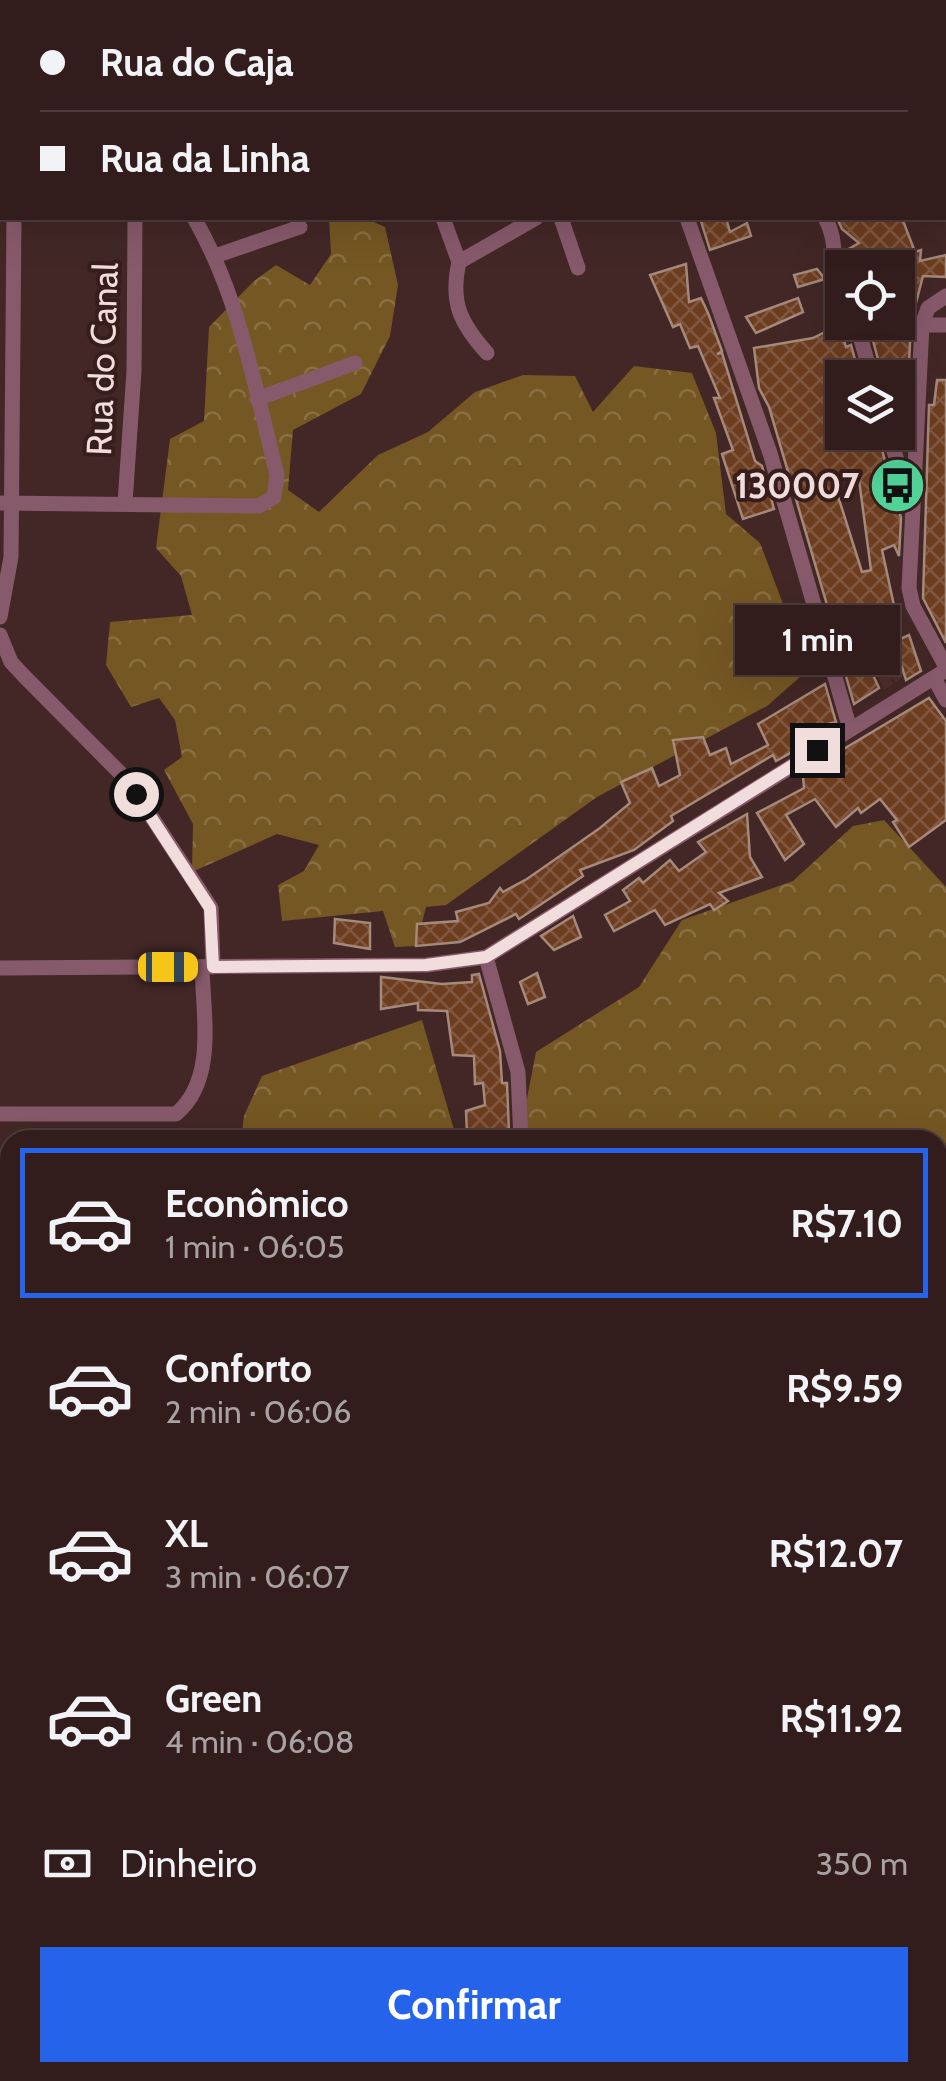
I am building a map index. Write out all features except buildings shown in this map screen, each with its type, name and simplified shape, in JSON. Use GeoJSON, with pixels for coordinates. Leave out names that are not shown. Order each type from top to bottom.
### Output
{"type":"FeatureCollection","features":[{"type":"Feature","properties":{"kind":"street"},"geometry":{"type":"LineString","coordinates":[[0,617],[10,582],[5,502],[14,220]]}},
{"type":"Feature","properties":{"kind":"street","name":"Rua do Canal"},"geometry":{"type":"LineString","coordinates":[[125,502],[134,371],[135,220]]}},
{"type":"Feature","properties":{"kind":"street"},"geometry":{"type":"LineString","coordinates":[[5,502],[204,506],[268,502],[278,489],[257,399],[215,256],[195,220]]}},
{"type":"Feature","properties":{"kind":"street"},"geometry":{"type":"LineString","coordinates":[[443,220],[459,262],[454,298],[459,319],[487,352]]}},
{"type":"Feature","properties":{"kind":"street"},"geometry":{"type":"LineString","coordinates":[[459,262],[532,220]]}},
{"type":"Feature","properties":{"kind":"street"},"geometry":{"type":"LineString","coordinates":[[562,220],[578,268]]}},
{"type":"Feature","properties":{"kind":"street"},"geometry":{"type":"LineString","coordinates":[[688,220],[770,452],[850,729]]}},
{"type":"Feature","properties":{"kind":"street"},"geometry":{"type":"LineString","coordinates":[[826,220],[835,236],[835,250]]}},
{"type":"Feature","properties":{"kind":"street"},"geometry":{"type":"LineString","coordinates":[[215,256],[300,227]]}},
{"type":"Feature","properties":{"kind":"street"},"geometry":{"type":"LineString","coordinates":[[946,296],[928,308],[922,324],[908,588],[942,672],[946,700]]}},
{"type":"Feature","properties":{"kind":"street"},"geometry":{"type":"LineString","coordinates":[[922,324],[946,325]]}},
{"type":"Feature","properties":{"kind":"street"},"geometry":{"type":"LineString","coordinates":[[257,399],[355,363]]}},
{"type":"Feature","properties":{"kind":"street"},"geometry":{"type":"LineString","coordinates":[[894,450],[911,504]]}},
{"type":"Feature","properties":{"kind":"street"},"geometry":{"type":"LineString","coordinates":[[0,636],[24,676],[128,781],[210,908],[204,1052],[199,1082],[188,1104],[176,1114],[0,1114]]}},
{"type":"Feature","properties":{"kind":"street"},"geometry":{"type":"LineString","coordinates":[[0,968],[426,965],[486,957],[942,672]]}},
{"type":"Feature","properties":{"kind":"street"},"geometry":{"type":"LineString","coordinates":[[486,957],[518,1072],[521,1130]]}},
{"type":"Feature","properties":{"kind":"shaded area"},"geometry":{"type":"Polygon","coordinates":[[[891,644],[902,678],[895,683],[888,670],[893,684],[884,690],[868,655],[891,644]]]}},
{"type":"Feature","properties":{"kind":"green space"},"geometry":{"type":"Polygon","coordinates":[[[329,220],[369,220],[385,227],[398,285],[390,336],[361,394],[293,430],[288,490],[319,512],[378,455],[428,432],[475,392],[523,375],[575,376],[593,412],[634,366],[692,373],[716,433],[726,514],[760,543],[808,670],[767,706],[597,797],[446,905],[426,907],[416,946],[395,947],[383,911],[282,921],[278,885],[304,871],[319,845],[277,834],[192,872],[193,824],[164,770],[182,757],[175,720],[159,698],[131,707],[106,665],[110,622],[192,615],[181,576],[156,548],[170,439],[204,421],[209,327],[254,281],[276,265],[310,285],[331,254],[329,220]]]}},
{"type":"Feature","properties":{"kind":"green space"},"geometry":{"type":"Polygon","coordinates":[[[884,820],[946,887],[946,1130],[521,1130],[536,1052],[639,987],[682,920],[793,881],[853,826],[884,820]]]}},
{"type":"Feature","properties":{"kind":"green space"},"geometry":{"type":"Polygon","coordinates":[[[422,1020],[454,1130],[242,1130],[244,1116],[262,1076],[422,1020]]]}},
{"type":"Feature","properties":{"kind":"place","name":"130007"},"geometry":{"type":"Point","coordinates":[898,485]}},
{"type":"Feature","properties":{"kind":"route"},"geometry":{"type":"LineString","coordinates":[[136,794],[210,908],[213,967],[452,964],[486,957],[817,750]]}}]}
